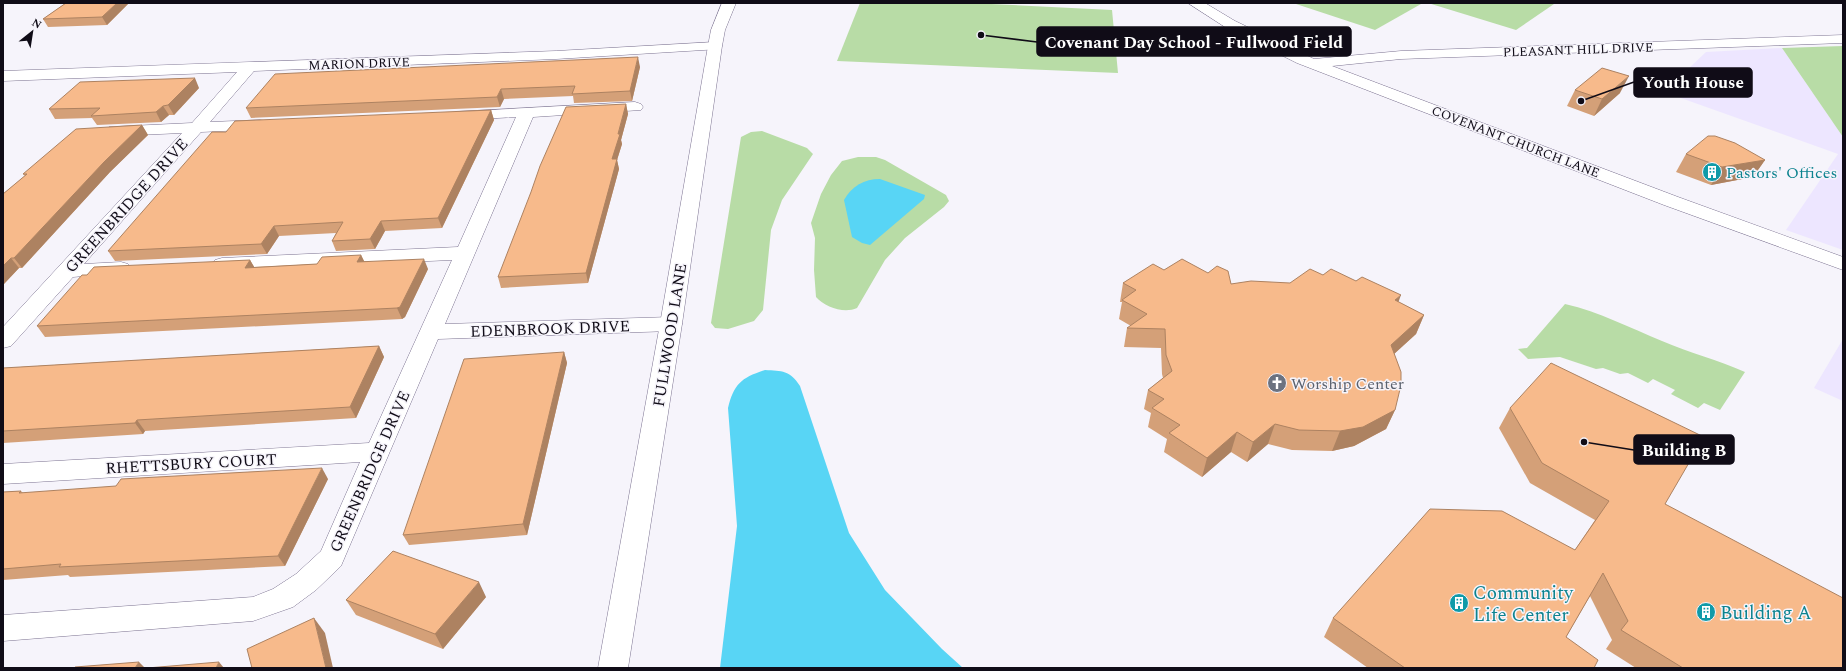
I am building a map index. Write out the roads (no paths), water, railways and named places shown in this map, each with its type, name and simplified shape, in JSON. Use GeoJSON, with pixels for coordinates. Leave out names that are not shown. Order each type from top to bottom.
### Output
{"type":"FeatureCollection","features":[{"type":"Feature","properties":{"kind":"street","name":"FULLWOOD LANE"},"geometry":{"type":"LineString","coordinates":[[613,668],[671,324],[715,46],[718,30],[729,3]]}},
{"type":"Feature","properties":{"kind":"street","name":"COVENANT CHURCH LANE"},"geometry":{"type":"LineString","coordinates":[[1195,3],[1205,11],[1256,38],[1313,64],[1664,198],[1843,264]]}},
{"type":"Feature","properties":{"kind":"street","name":"PLEASANT HILL DRIVE"},"geometry":{"type":"LineString","coordinates":[[1313,64],[1401,55],[1843,39]]}},
{"type":"Feature","properties":{"kind":"street","name":"MARION DRIVE"},"geometry":{"type":"LineString","coordinates":[[3,76],[556,55],[715,46]]}},
{"type":"Feature","properties":{"kind":"street","name":"GREENBRIDGE DRIVE"},"geometry":{"type":"LineString","coordinates":[[3,341],[197,128],[249,67]]}},
{"type":"Feature","properties":{"kind":"street"},"geometry":{"type":"LineString","coordinates":[[448,116],[635,107]]}},
{"type":"Feature","properties":{"kind":"street","name":"GREENBRIDGE DRIVE"},"geometry":{"type":"LineString","coordinates":[[3,628],[253,609],[283,598],[306,582],[332,558],[527,112]]}},
{"type":"Feature","properties":{"kind":"street"},"geometry":{"type":"LineString","coordinates":[[98,132],[275,124]]}},
{"type":"Feature","properties":{"kind":"street"},"geometry":{"type":"LineString","coordinates":[[202,265],[464,254]]}},
{"type":"Feature","properties":{"kind":"street"},"geometry":{"type":"LineString","coordinates":[[66,271],[138,268]]}},
{"type":"Feature","properties":{"kind":"street","name":"EDENBROOK DRIVE"},"geometry":{"type":"LineString","coordinates":[[430,332],[671,324]]}},
{"type":"Feature","properties":{"kind":"street","name":"RHETTSBURY COURT"},"geometry":{"type":"LineString","coordinates":[[3,474],[378,452]]}},
{"type":"Feature","properties":{"kind":"water"},"geometry":{"type":"Polygon","coordinates":[[[880,179],[925,195],[924,199],[870,245],[862,243],[852,237],[844,200],[847,195],[859,184],[869,180],[880,179]]]}},
{"type":"Feature","properties":{"kind":"water"},"geometry":{"type":"Polygon","coordinates":[[[765,370],[785,372],[793,377],[800,386],[849,533],[885,590],[942,649],[963,668],[720,668],[737,526],[728,408],[733,393],[740,383],[744,379],[765,370]]]}},
{"type":"Feature","properties":{"kind":"place","name":"Covenant Day School - Fullwood Field"},"geometry":{"type":"Point","coordinates":[981,35]}},
{"type":"Feature","properties":{"kind":"place","name":"Youth House"},"geometry":{"type":"Point","coordinates":[1581,101]}},
{"type":"Feature","properties":{"kind":"place","name":"Pastors' Offices"},"geometry":{"type":"Point","coordinates":[1712,172]}},
{"type":"Feature","properties":{"kind":"place","name":"Worship Center"},"geometry":{"type":"Point","coordinates":[1277,383]}},
{"type":"Feature","properties":{"kind":"place","name":"Building B"},"geometry":{"type":"Point","coordinates":[1584,442]}},
{"type":"Feature","properties":{"kind":"place","name":"Community Life Center"},"geometry":{"type":"Point","coordinates":[1459,603]}},
{"type":"Feature","properties":{"kind":"place","name":"Building A"},"geometry":{"type":"Point","coordinates":[1706,612]}}]}
